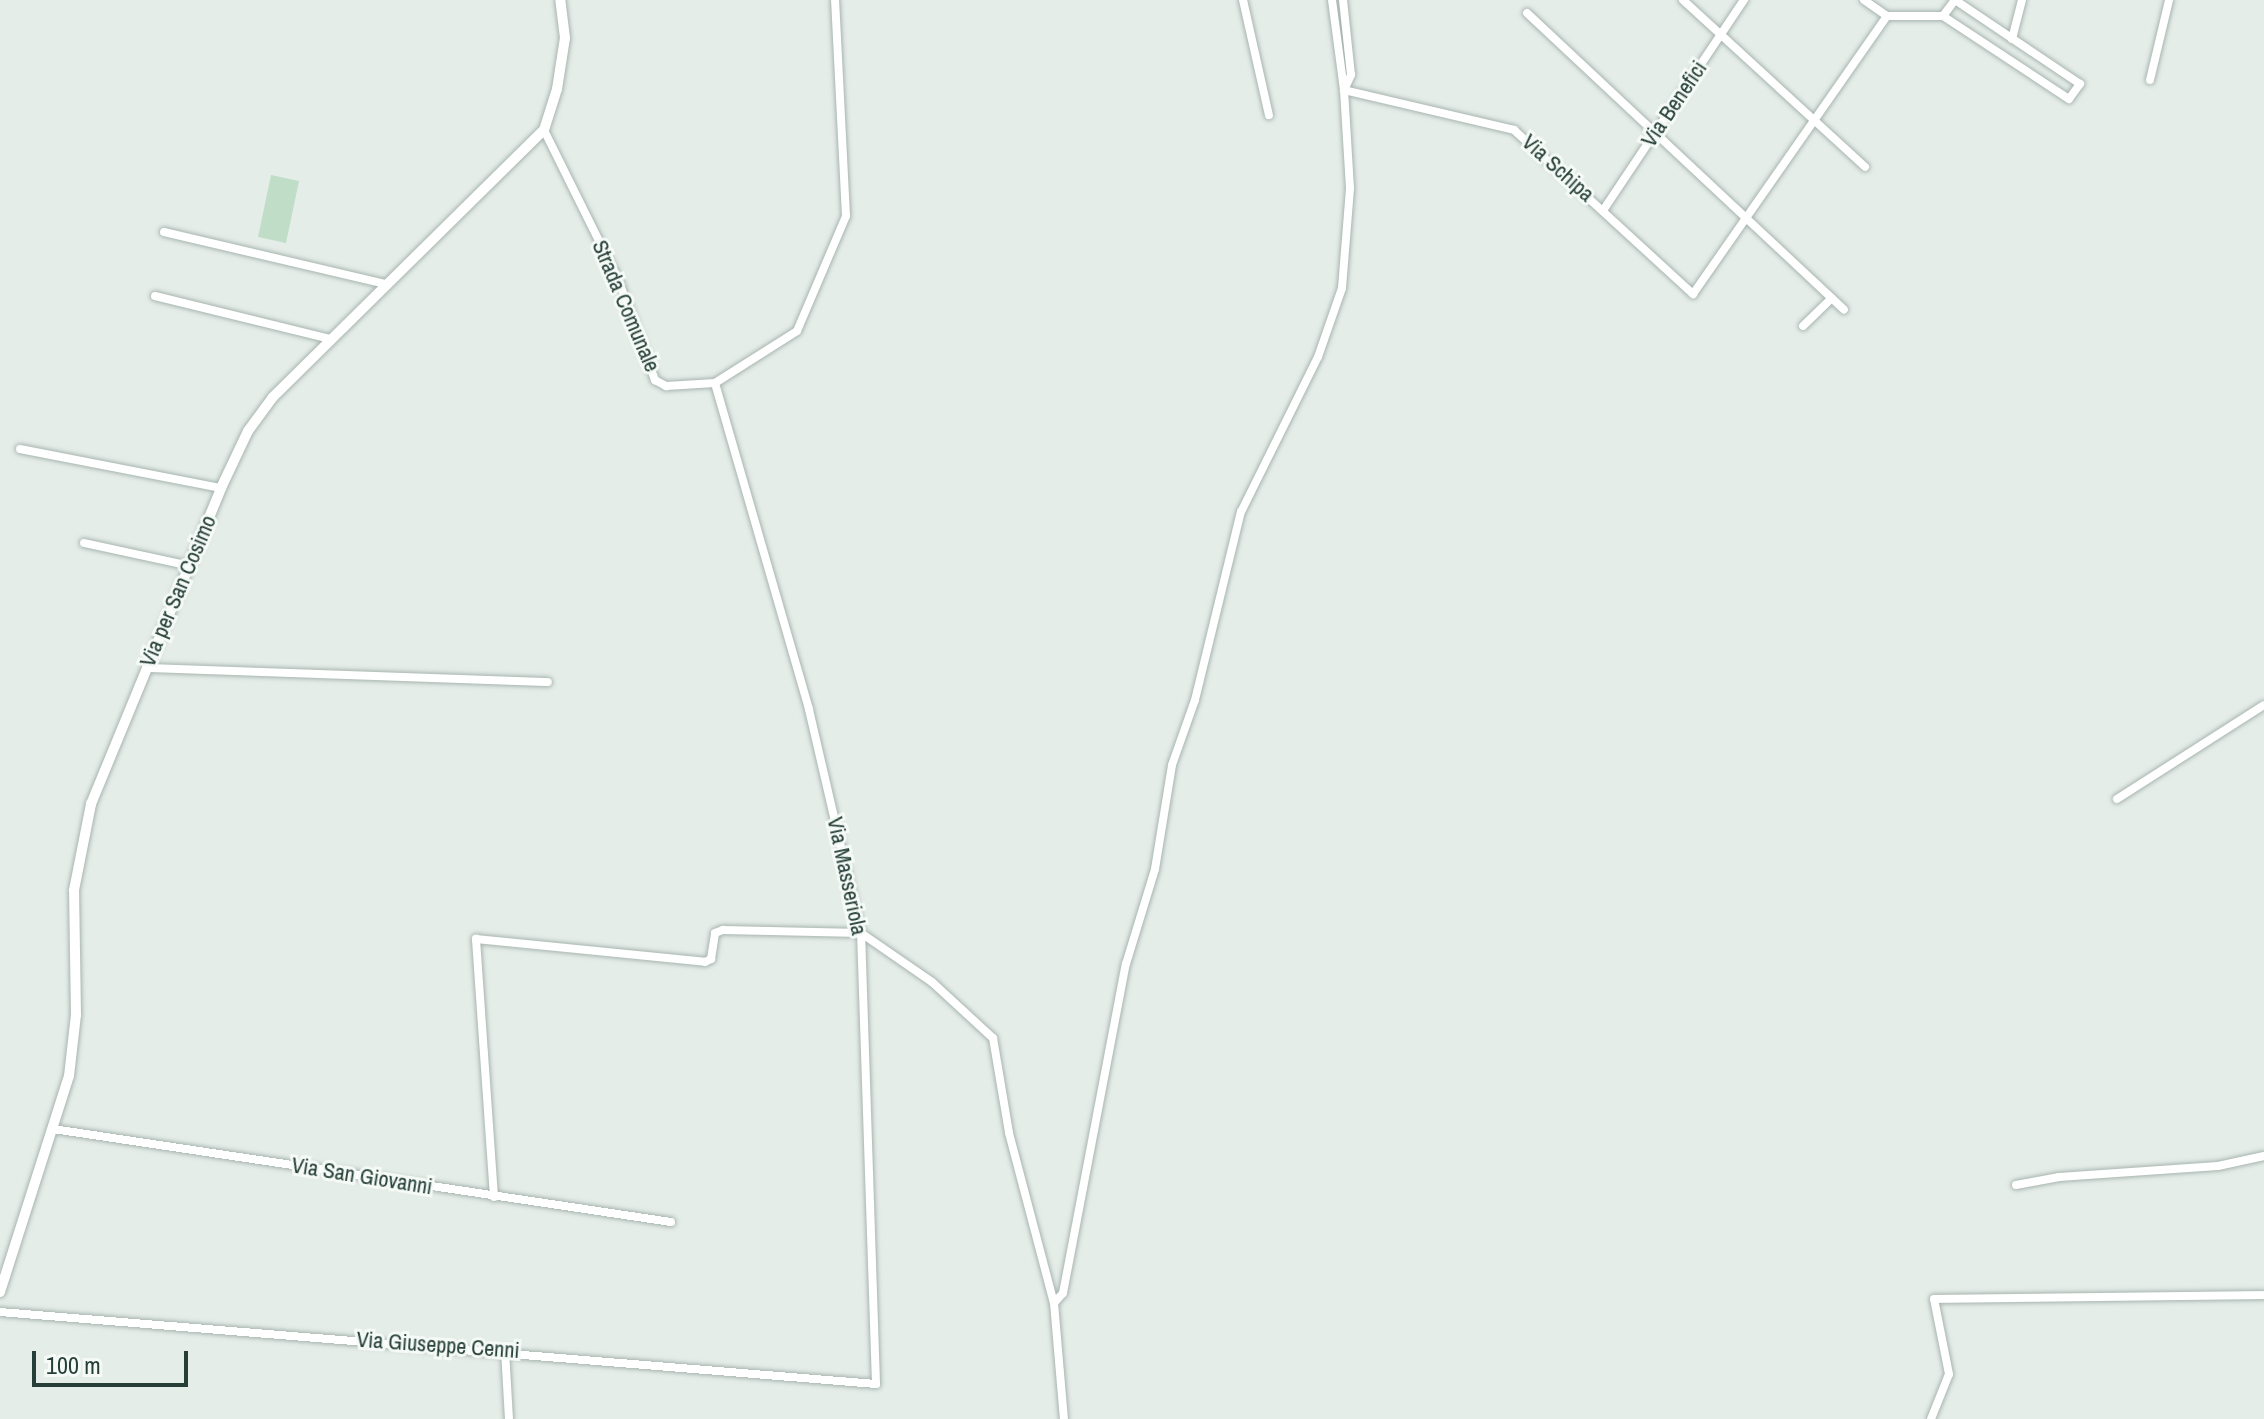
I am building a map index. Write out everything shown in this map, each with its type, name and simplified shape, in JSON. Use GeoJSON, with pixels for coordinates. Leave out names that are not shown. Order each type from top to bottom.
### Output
{"type":"FeatureCollection","features":[{"type":"Feature","properties":{"kind":"street","name":"Via per San Cosimo"},"geometry":{"type":"LineString","coordinates":[[0,1292],[69,1076],[76,1015],[74,890],[80,845],[91,804],[221,488],[260,413],[330,339],[544,130],[557,89],[565,38],[560,0]]}},
{"type":"Feature","properties":{"kind":"street","name":"Strada Comunale"},"geometry":{"type":"LineString","coordinates":[[544,130],[618,279],[655,380],[666,386],[715,383],[797,331],[846,216],[835,0]]}},
{"type":"Feature","properties":{"kind":"street"},"geometry":{"type":"LineString","coordinates":[[1243,0],[1269,115]]}},
{"type":"Feature","properties":{"kind":"street"},"geometry":{"type":"LineString","coordinates":[[1054,1303],[1063,1293],[1126,964],[1155,869],[1172,765],[1195,700],[1241,512],[1318,357],[1342,288],[1350,188],[1344,90],[1332,0]]}},
{"type":"Feature","properties":{"kind":"street"},"geometry":{"type":"LineString","coordinates":[[1343,0],[1351,75],[1344,90]]}},
{"type":"Feature","properties":{"kind":"street"},"geometry":{"type":"LineString","coordinates":[[1683,0],[1865,167]]}},
{"type":"Feature","properties":{"kind":"street","name":"Via Benefici"},"geometry":{"type":"LineString","coordinates":[[1604,209],[1744,0]]}},
{"type":"Feature","properties":{"kind":"street"},"geometry":{"type":"LineString","coordinates":[[1864,0],[1887,16],[1943,16],[2069,99],[2080,84],[1955,0],[1943,16]]}},
{"type":"Feature","properties":{"kind":"street"},"geometry":{"type":"LineString","coordinates":[[2012,39],[2022,0]]}},
{"type":"Feature","properties":{"kind":"street"},"geometry":{"type":"LineString","coordinates":[[2150,80],[2169,0]]}},
{"type":"Feature","properties":{"kind":"street"},"geometry":{"type":"LineString","coordinates":[[1527,13],[1844,310]]}},
{"type":"Feature","properties":{"kind":"street"},"geometry":{"type":"LineString","coordinates":[[1744,217],[1887,16]]}},
{"type":"Feature","properties":{"kind":"street","name":"Via Schipa"},"geometry":{"type":"LineString","coordinates":[[1344,90],[1514,130],[1604,209],[1693,294],[1744,217]]}},
{"type":"Feature","properties":{"kind":"street"},"geometry":{"type":"LineString","coordinates":[[164,232],[386,284]]}},
{"type":"Feature","properties":{"kind":"street"},"geometry":{"type":"LineString","coordinates":[[155,296],[330,339]]}},
{"type":"Feature","properties":{"kind":"street"},"geometry":{"type":"LineString","coordinates":[[1803,326],[1832,298]]}},
{"type":"Feature","properties":{"kind":"street","name":"Via Masseriola"},"geometry":{"type":"LineString","coordinates":[[715,383],[809,709],[861,933],[876,1384]]}},
{"type":"Feature","properties":{"kind":"street"},"geometry":{"type":"LineString","coordinates":[[20,449],[221,488]]}},
{"type":"Feature","properties":{"kind":"street"},"geometry":{"type":"LineString","coordinates":[[84,543],[190,566]]}},
{"type":"Feature","properties":{"kind":"street"},"geometry":{"type":"LineString","coordinates":[[146,668],[548,682]]}},
{"type":"Feature","properties":{"kind":"street"},"geometry":{"type":"LineString","coordinates":[[2117,799],[2264,705]]}},
{"type":"Feature","properties":{"kind":"street"},"geometry":{"type":"LineString","coordinates":[[494,1197],[476,939],[705,962],[711,959],[715,933],[723,930],[861,933],[932,982],[993,1038],[1009,1133],[1054,1303],[1064,1419]]}},
{"type":"Feature","properties":{"kind":"street","name":"Via San Giovanni"},"geometry":{"type":"LineString","coordinates":[[53,1129],[671,1222]]}},
{"type":"Feature","properties":{"kind":"street"},"geometry":{"type":"LineString","coordinates":[[2016,1185],[2059,1177],[2218,1166],[2264,1156]]}},
{"type":"Feature","properties":{"kind":"street"},"geometry":{"type":"LineString","coordinates":[[1931,1419],[1949,1374],[1934,1299],[2264,1295]]}},
{"type":"Feature","properties":{"kind":"street","name":"Via Giuseppe Cenni"},"geometry":{"type":"LineString","coordinates":[[0,1312],[505,1350],[876,1384]]}},
{"type":"Feature","properties":{"kind":"street"},"geometry":{"type":"LineString","coordinates":[[505,1350],[509,1419]]}},
{"type":"Feature","properties":{"kind":"green space"},"geometry":{"type":"Polygon","coordinates":[[[271,175],[299,181],[286,243],[258,237],[271,175]]]}}]}
